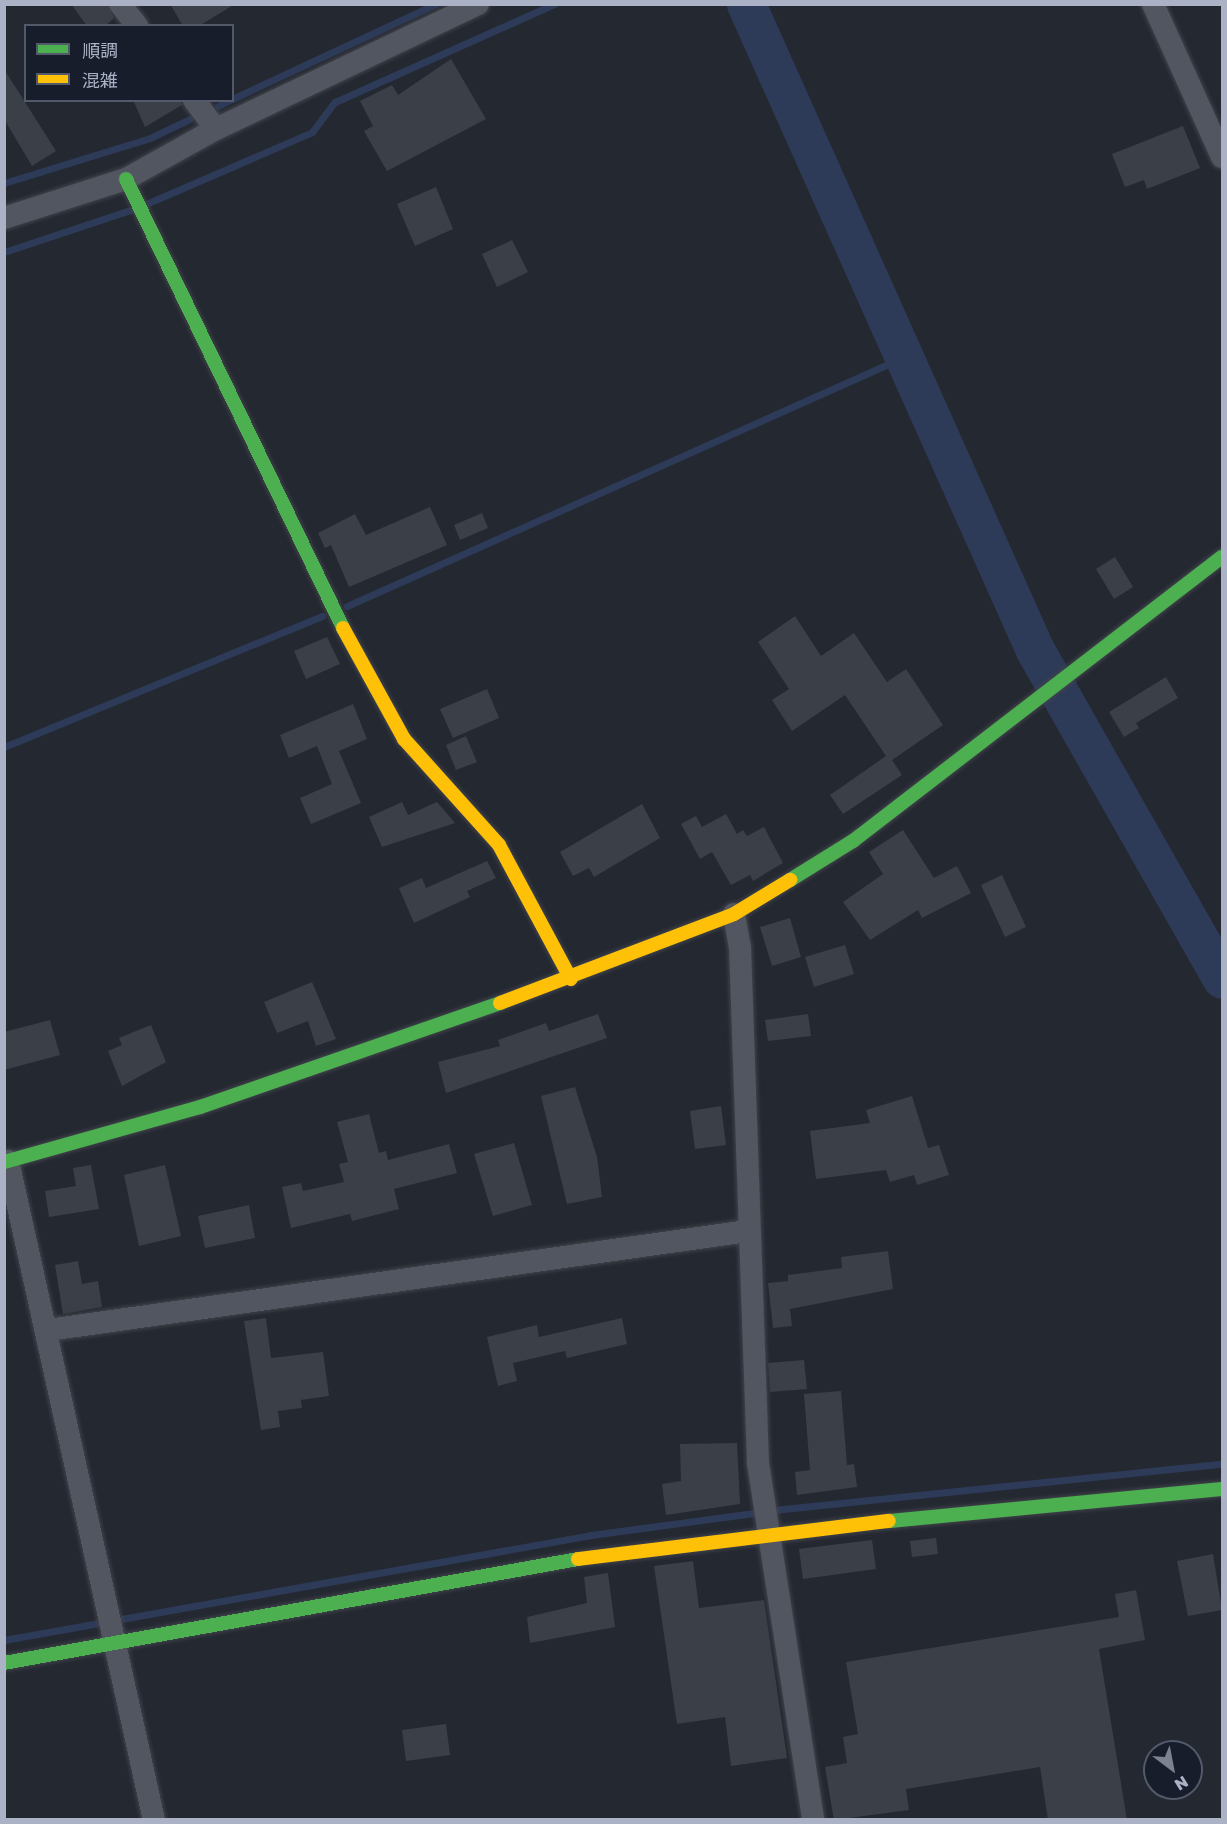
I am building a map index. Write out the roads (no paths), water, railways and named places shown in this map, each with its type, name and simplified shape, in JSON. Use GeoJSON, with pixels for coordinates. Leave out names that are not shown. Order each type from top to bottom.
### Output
{"type":"FeatureCollection","features":[{"type":"Feature","properties":{"kind":"street"},"geometry":{"type":"LineString","coordinates":[[120,4],[135,24]]}},
{"type":"Feature","properties":{"kind":"street"},"geometry":{"type":"LineString","coordinates":[[4,218],[131,188],[216,129],[478,4]]}},
{"type":"Feature","properties":{"kind":"street"},"geometry":{"type":"LineString","coordinates":[[1153,4],[1222,157]]}},
{"type":"Feature","properties":{"kind":"street"},"geometry":{"type":"LineString","coordinates":[[196,102],[216,129]]}},
{"type":"Feature","properties":{"kind":"street"},"geometry":{"type":"LineString","coordinates":[[131,188],[371,686],[404,739],[499,844],[571,979]]}},
{"type":"Feature","properties":{"kind":"street"},"geometry":{"type":"LineString","coordinates":[[154,1820],[118,1640],[48,1330],[6,1162],[200,1107],[571,979],[734,914],[853,841],[1222,557]]}},
{"type":"Feature","properties":{"kind":"street"},"geometry":{"type":"LineString","coordinates":[[734,914],[740,947],[748,1231],[762,1501],[813,1820]]}},
{"type":"Feature","properties":{"kind":"street"},"geometry":{"type":"LineString","coordinates":[[48,1330],[748,1231]]}},
{"type":"Feature","properties":{"kind":"street"},"geometry":{"type":"LineString","coordinates":[[4,1664],[118,1640],[596,1556],[768,1532],[1222,1489]]}},
{"type":"Feature","properties":{"kind":"waterway"},"geometry":{"type":"LineString","coordinates":[[234,98],[436,4]]}},
{"type":"Feature","properties":{"kind":"waterway"},"geometry":{"type":"LineString","coordinates":[[146,204],[312,132],[335,102],[554,4]]}},
{"type":"Feature","properties":{"kind":"waterway"},"geometry":{"type":"LineString","coordinates":[[746,4],[1035,650],[1222,979]]}},
{"type":"Feature","properties":{"kind":"waterway"},"geometry":{"type":"LineString","coordinates":[[218,106],[226,102]]}},
{"type":"Feature","properties":{"kind":"waterway"},"geometry":{"type":"LineString","coordinates":[[4,183],[150,138],[190,119]]}},
{"type":"Feature","properties":{"kind":"waterway"},"geometry":{"type":"LineString","coordinates":[[4,252],[133,209]]}},
{"type":"Feature","properties":{"kind":"waterway"},"geometry":{"type":"LineString","coordinates":[[347,606],[904,357]]}},
{"type":"Feature","properties":{"kind":"waterway"},"geometry":{"type":"LineString","coordinates":[[4,747],[322,616]]}},
{"type":"Feature","properties":{"kind":"waterway"},"geometry":{"type":"LineString","coordinates":[[4,1640],[591,1535],[783,1509],[1222,1464]]}}]}
